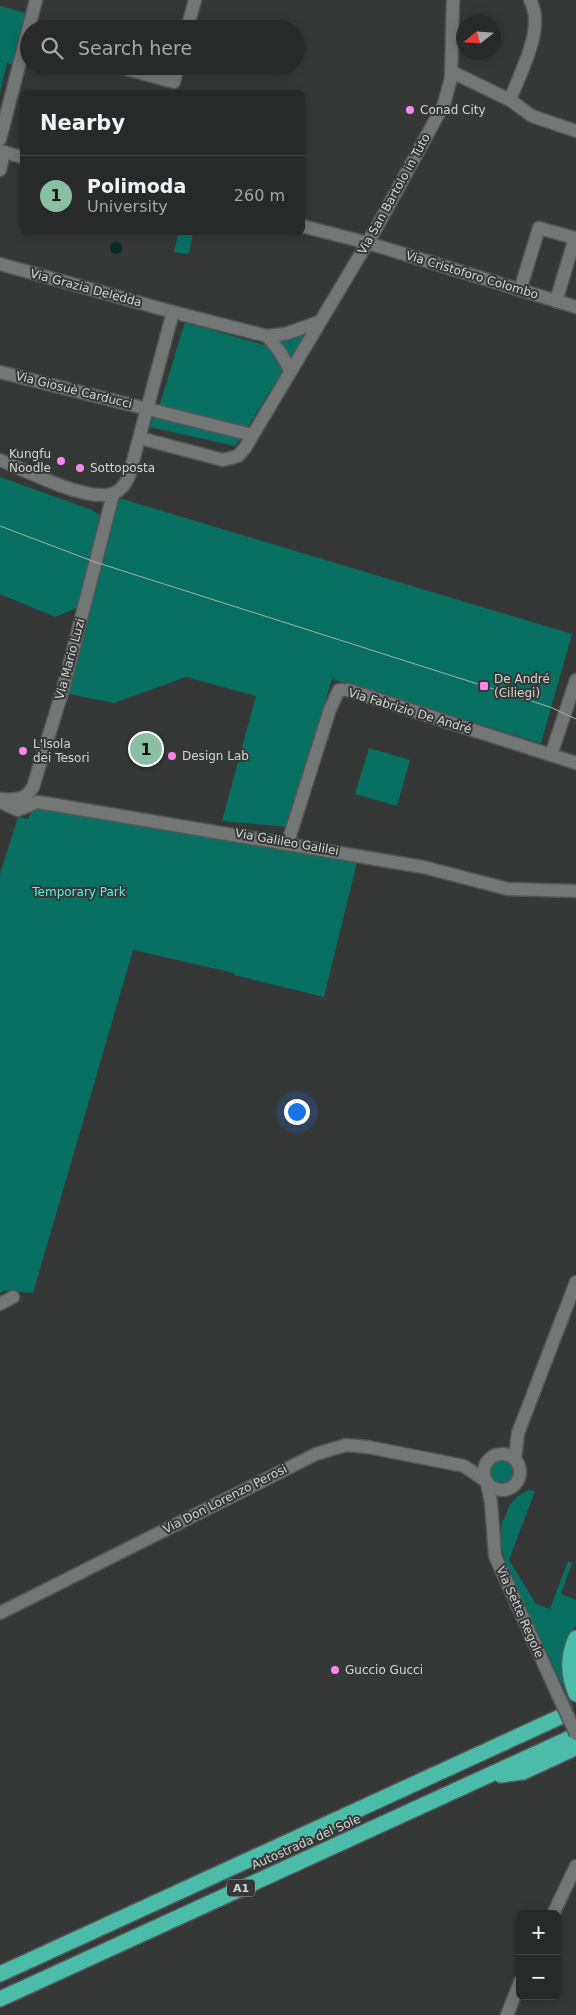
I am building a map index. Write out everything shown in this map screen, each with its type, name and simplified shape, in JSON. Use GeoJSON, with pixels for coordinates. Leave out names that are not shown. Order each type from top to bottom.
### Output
{"type":"FeatureCollection","features":[{"type":"Feature","properties":{"kind":"highway"},"geometry":{"type":"LineString","coordinates":[[575,1691],[569,1670],[570,1658],[576,1638]]}},
{"type":"Feature","properties":{"kind":"highway","name":"Autostrada del Sole"},"geometry":{"type":"LineString","coordinates":[[0,1974],[472,1758],[558,1707]]}},
{"type":"Feature","properties":{"kind":"highway","name":"Autostrada del Sole"},"geometry":{"type":"LineString","coordinates":[[0,1999],[482,1778],[574,1740]]}},
{"type":"Feature","properties":{"kind":"street"},"geometry":{"type":"LineString","coordinates":[[32,20],[36,0]]}},
{"type":"Feature","properties":{"kind":"street"},"geometry":{"type":"LineString","coordinates":[[189,20],[195,0]]}},
{"type":"Feature","properties":{"kind":"street","name":"Via San Bartolo in Tuto"},"geometry":{"type":"LineString","coordinates":[[140,438],[223,460],[242,452],[368,243],[444,104],[452,72],[453,0]]}},
{"type":"Feature","properties":{"kind":"street"},"geometry":{"type":"LineString","coordinates":[[510,100],[536,29],[536,15],[530,0]]}},
{"type":"Feature","properties":{"kind":"street"},"geometry":{"type":"LineString","coordinates":[[0,139],[20,67]]}},
{"type":"Feature","properties":{"kind":"street"},"geometry":{"type":"LineString","coordinates":[[452,72],[510,100],[528,114],[576,131]]}},
{"type":"Feature","properties":{"kind":"street"},"geometry":{"type":"LineString","coordinates":[[148,75],[174,82],[176,75]]}},
{"type":"Feature","properties":{"kind":"street"},"geometry":{"type":"LineString","coordinates":[[0,170],[2,152],[20,156]]}},
{"type":"Feature","properties":{"kind":"street","name":"Via Cristoforo Colombo"},"geometry":{"type":"LineString","coordinates":[[305,227],[368,243],[576,307]]}},
{"type":"Feature","properties":{"kind":"street"},"geometry":{"type":"LineString","coordinates":[[520,290],[539,228],[575,238],[556,301]]}},
{"type":"Feature","properties":{"kind":"street","name":"Via Grazia Deledda"},"geometry":{"type":"LineString","coordinates":[[0,264],[267,336]]}},
{"type":"Feature","properties":{"kind":"street"},"geometry":{"type":"LineString","coordinates":[[0,460],[82,493],[103,496],[113,494],[120,489],[129,476],[173,312]]}},
{"type":"Feature","properties":{"kind":"street"},"geometry":{"type":"LineString","coordinates":[[267,336],[286,334],[319,322]]}},
{"type":"Feature","properties":{"kind":"street"},"geometry":{"type":"LineString","coordinates":[[267,336],[280,352],[290,370]]}},
{"type":"Feature","properties":{"kind":"street","name":"Via Giosuè Carducci"},"geometry":{"type":"LineString","coordinates":[[0,372],[252,435]]}},
{"type":"Feature","properties":{"kind":"street","name":"Via Mario Luzi"},"geometry":{"type":"LineString","coordinates":[[0,800],[20,799],[28,795],[33,787],[63,689],[113,494]]}},
{"type":"Feature","properties":{"kind":"street"},"geometry":{"type":"LineString","coordinates":[[551,755],[576,680]]}},
{"type":"Feature","properties":{"kind":"street","name":"Via Fabrizio De André"},"geometry":{"type":"LineString","coordinates":[[288,842],[330,708],[339,690],[348,690],[576,763]]}},
{"type":"Feature","properties":{"kind":"street","name":"Via Galileo Galilei"},"geometry":{"type":"LineString","coordinates":[[0,800],[18,810],[33,804],[44,803],[288,842],[423,866],[508,889],[576,890]]}},
{"type":"Feature","properties":{"kind":"street"},"geometry":{"type":"LineString","coordinates":[[515,1460],[518,1433],[576,1282]]}},
{"type":"Feature","properties":{"kind":"street"},"geometry":{"type":"LineString","coordinates":[[0,1304],[13,1297]]}},
{"type":"Feature","properties":{"kind":"street"},"geometry":{"type":"LineString","coordinates":[[496,1455],[518,1433]]}},
{"type":"Feature","properties":{"kind":"street","name":"Via Don Lorenzo Perosi"},"geometry":{"type":"LineString","coordinates":[[0,1612],[316,1454],[332,1448],[360,1446],[464,1466],[486,1482]]}},
{"type":"Feature","properties":{"kind":"street"},"geometry":{"type":"LineString","coordinates":[[486,1482],[499,1490],[512,1487],[520,1474],[520,1468],[509,1455],[496,1455]]}},
{"type":"Feature","properties":{"kind":"street","name":"Via Don Lorenzo Perosi"},"geometry":{"type":"LineString","coordinates":[[464,1466],[496,1455]]}},
{"type":"Feature","properties":{"kind":"street","name":"Via Sette Regole"},"geometry":{"type":"LineString","coordinates":[[496,1455],[485,1466],[486,1482],[491,1503],[495,1556],[558,1707],[574,1740]]}},
{"type":"Feature","properties":{"kind":"street"},"geometry":{"type":"LineString","coordinates":[[555,1910],[576,1866]]}},
{"type":"Feature","properties":{"kind":"street"},"geometry":{"type":"LineString","coordinates":[[507,2015],[516,1992]]}},
{"type":"Feature","properties":{"kind":"green space"},"geometry":{"type":"Polygon","coordinates":[[[0,6],[29,14],[28,20],[20,20],[20,52],[17,65],[7,63],[0,93],[0,6]]]}},
{"type":"Feature","properties":{"kind":"green space"},"geometry":{"type":"Polygon","coordinates":[[[178,235],[193,235],[189,254],[174,252],[178,235]]]}},
{"type":"Feature","properties":{"kind":"green space"},"geometry":{"type":"Polygon","coordinates":[[[185,322],[264,345],[275,355],[283,370],[249,425],[244,428],[159,407],[185,322]]]}},
{"type":"Feature","properties":{"kind":"green space"},"geometry":{"type":"Polygon","coordinates":[[[307,332],[290,358],[280,342],[307,332]]]}},
{"type":"Feature","properties":{"kind":"green space"},"geometry":{"type":"Polygon","coordinates":[[[153,417],[242,437],[235,446],[150,427],[153,417]]]}},
{"type":"Feature","properties":{"kind":"green space"},"geometry":{"type":"Polygon","coordinates":[[[0,477],[92,510],[100,515],[77,608],[55,617],[0,594],[0,477]]]}},
{"type":"Feature","properties":{"kind":"green space"},"geometry":{"type":"Polygon","coordinates":[[[119,498],[572,634],[541,743],[332,679],[288,827],[222,821],[256,696],[186,677],[114,703],[69,694],[119,498]]]}},
{"type":"Feature","properties":{"kind":"green space"},"geometry":{"type":"Polygon","coordinates":[[[369,748],[410,760],[397,806],[355,794],[369,748]]]}},
{"type":"Feature","properties":{"kind":"green space","name":"Temporary Park"},"geometry":{"type":"Polygon","coordinates":[[[39,806],[358,858],[324,997],[234,975],[234,973],[133,950],[33,1293],[4,1291],[0,1293],[0,874],[18,817],[28,819],[33,809],[39,806]]]}},
{"type":"Feature","properties":{"kind":"green space"},"geometry":{"type":"Polygon","coordinates":[[[501,1460],[510,1463],[513,1472],[510,1481],[501,1484],[492,1481],[489,1472],[492,1463],[501,1460]]]}},
{"type":"Feature","properties":{"kind":"green space"},"geometry":{"type":"Polygon","coordinates":[[[528,1490],[535,1491],[509,1560],[536,1604],[550,1609],[568,1561],[572,1563],[561,1594],[576,1600],[576,1625],[566,1641],[563,1653],[562,1672],[565,1691],[507,1567],[500,1542],[502,1519],[504,1520],[509,1506],[518,1496],[528,1490]]]}},
{"type":"Feature","properties":{"kind":"shaded area"},"geometry":{"type":"Polygon","coordinates":[[[114,242],[118,242],[122,248],[118,254],[114,254],[110,250],[110,246],[114,242]]]}},
{"type":"Feature","properties":{"kind":"tunnel"},"geometry":{"type":"LineString","coordinates":[[557,1708],[576,1698]]}},
{"type":"Feature","properties":{"kind":"tram line"},"geometry":{"type":"LineString","coordinates":[[0,526],[95,562],[550,707],[576,719]]}},
{"type":"Feature","properties":{"kind":"place","name":"Conad City"},"geometry":{"type":"Point","coordinates":[410,110]}},
{"type":"Feature","properties":{"kind":"place","name":"Kungfu Noodle"},"geometry":{"type":"Point","coordinates":[61,461]}},
{"type":"Feature","properties":{"kind":"place","name":"Sottoposta"},"geometry":{"type":"Point","coordinates":[80,468]}},
{"type":"Feature","properties":{"kind":"place","name":"De André (Ciliegi)"},"geometry":{"type":"Point","coordinates":[484,686]}},
{"type":"Feature","properties":{"kind":"place","name":"Polimoda"},"geometry":{"type":"Point","coordinates":[146,749]}},
{"type":"Feature","properties":{"kind":"place","name":"L'Isola dei Tesori"},"geometry":{"type":"Point","coordinates":[23,751]}},
{"type":"Feature","properties":{"kind":"place","name":"Design Lab"},"geometry":{"type":"Point","coordinates":[172,756]}},
{"type":"Feature","properties":{"kind":"place","name":"Guccio Gucci"},"geometry":{"type":"Point","coordinates":[335,1670]}}]}
